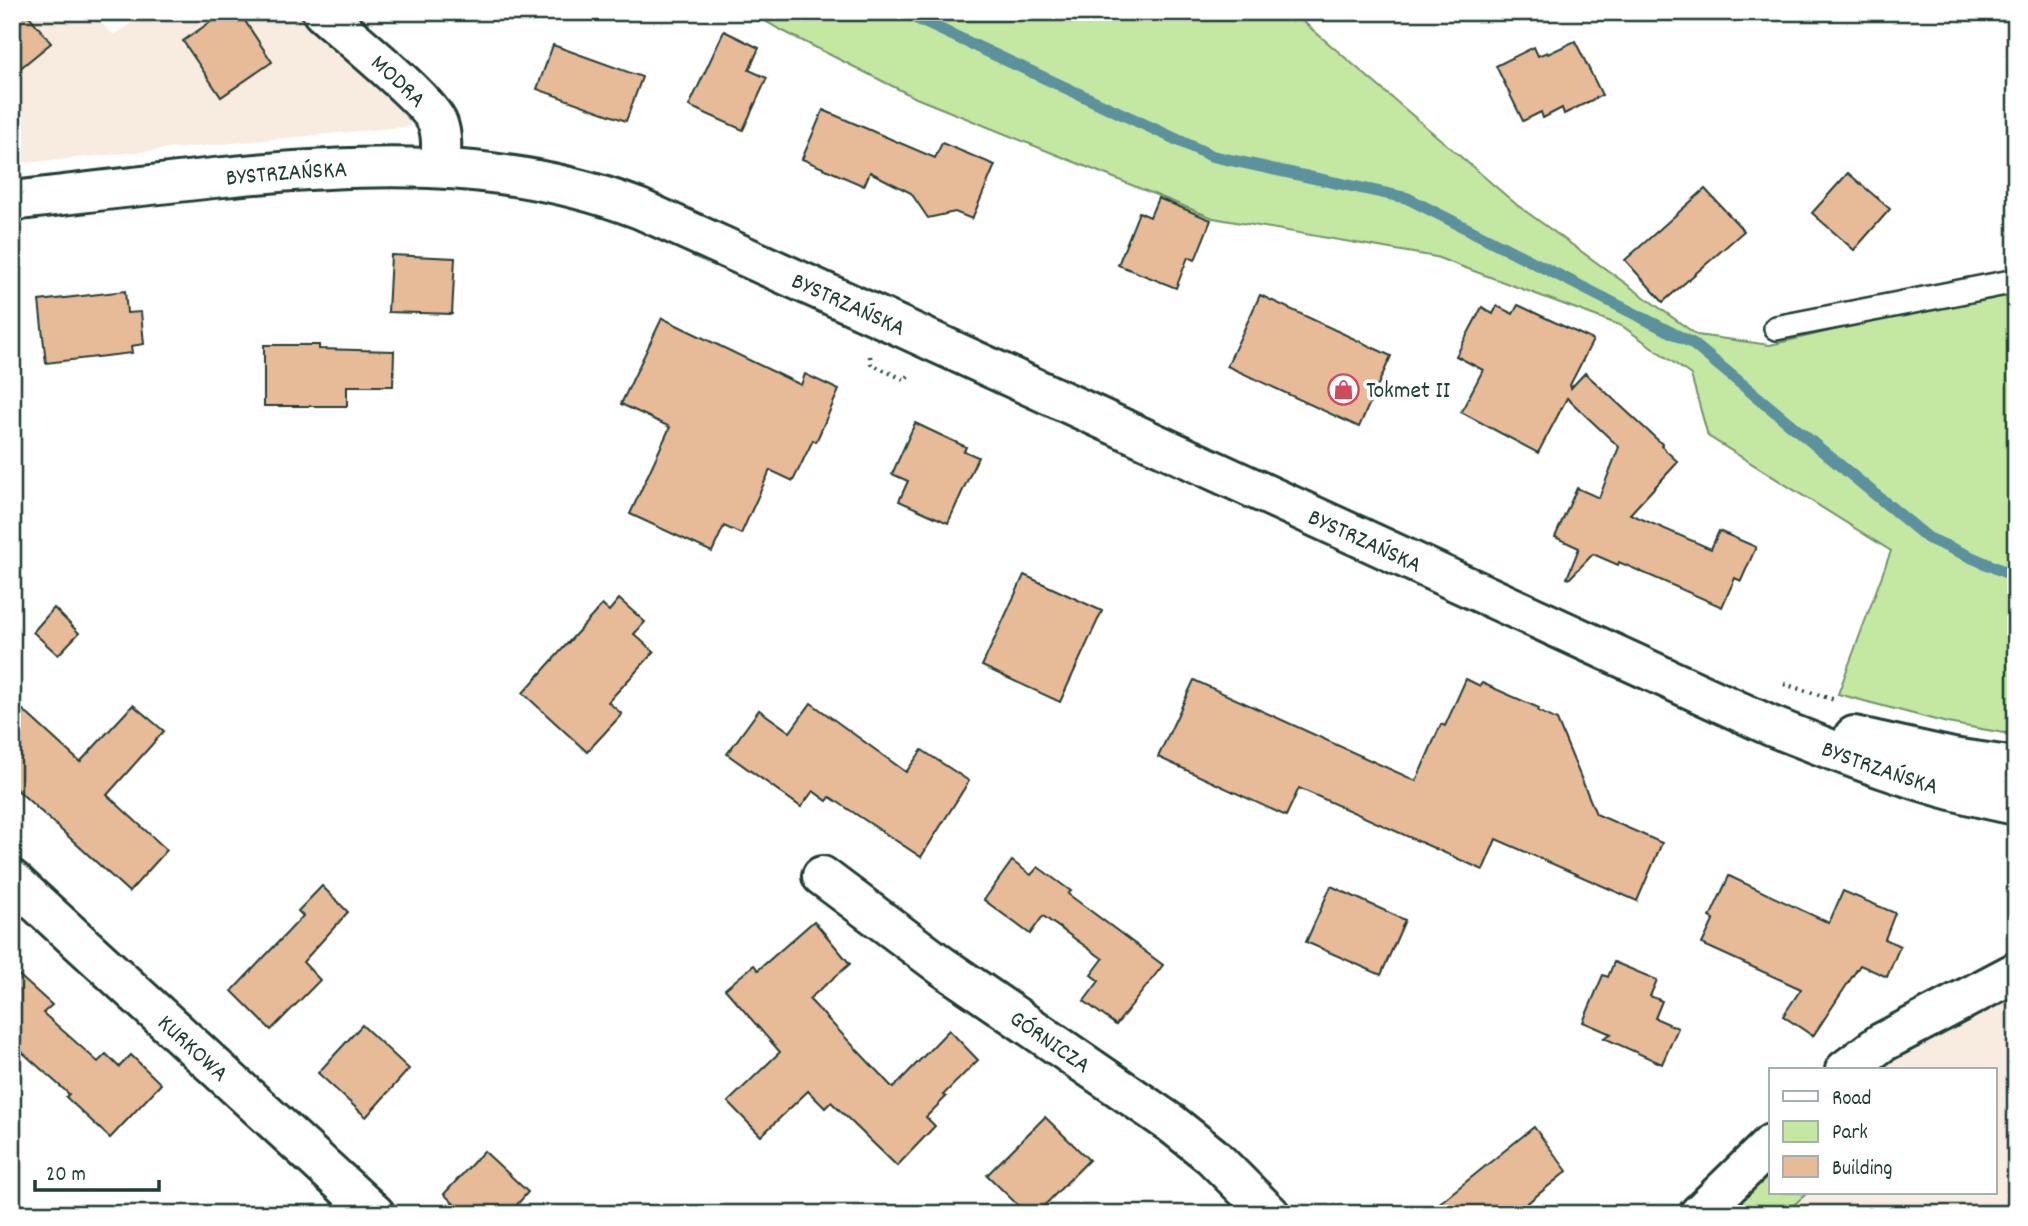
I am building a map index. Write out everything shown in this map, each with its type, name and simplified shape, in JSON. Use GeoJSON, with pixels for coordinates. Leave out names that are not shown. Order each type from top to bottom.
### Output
{"type":"FeatureCollection","features":[{"type":"Feature","properties":{"kind":"main road","name":"MODRA"},"geometry":{"type":"LineString","coordinates":[[322,12],[423,102],[438,122],[442,144],[440,167]]}},
{"type":"Feature","properties":{"kind":"main road","name":"BYSTRZAŃSKA"},"geometry":{"type":"LineString","coordinates":[[12,201],[280,171],[400,166],[440,167],[515,175],[603,195],[640,209],[906,329],[1772,726],[1861,762],[1966,796],[2016,805]]}},
{"type":"Feature","properties":{"kind":"main road","name":"BYSTRZAŃSKA"},"geometry":{"type":"LineString","coordinates":[[1637,663],[1869,740],[1953,758],[2016,767]]}},
{"type":"Feature","properties":{"kind":"main road","name":"GÓRNICZA"},"geometry":{"type":"LineString","coordinates":[[822,876],[1026,1025],[1172,1124],[1212,1156],[1270,1214]]}},
{"type":"Feature","properties":{"kind":"main road","name":"KURKOWA"},"geometry":{"type":"LineString","coordinates":[[12,880],[375,1214]]}},
{"type":"Feature","properties":{"kind":"main road"},"geometry":{"type":"LineString","coordinates":[[1848,1068],[1881,1043],[2016,972]]}},
{"type":"Feature","properties":{"kind":"main road"},"geometry":{"type":"LineString","coordinates":[[1699,1214],[1769,1146]]}},
{"type":"Feature","properties":{"kind":"lane"},"geometry":{"type":"LineString","coordinates":[[1776,328],[2016,281]]}},
{"type":"Feature","properties":{"kind":"path"},"geometry":{"type":"LineString","coordinates":[[868,350],[871,364],[905,380],[918,370]]}},
{"type":"Feature","properties":{"kind":"shaded area"},"geometry":{"type":"Polygon","coordinates":[[[12,12],[89,12],[114,35],[148,12],[308,12],[413,103],[410,126],[12,164],[12,12]]]}},
{"type":"Feature","properties":{"kind":"shaded area"},"geometry":{"type":"Polygon","coordinates":[[[2016,990],[2016,1214],[1784,1214],[1806,1194],[1996,1194],[1996,1068],[1869,1068],[2016,990]]]}},
{"type":"Feature","properties":{"kind":"green space"},"geometry":{"type":"Polygon","coordinates":[[[750,12],[1292,12],[1517,205],[1697,335],[1770,345],[2005,290],[2016,350],[2016,735],[1947,723],[1838,694],[1891,551],[1708,436],[1691,375],[1622,326],[1436,257],[1213,218],[916,98],[750,12]]]}},
{"type":"Feature","properties":{"kind":"green space"},"geometry":{"type":"Polygon","coordinates":[[[1769,1165],[1769,1194],[1806,1194],[1784,1214],[1718,1214],[1769,1165]]]}},
{"type":"Feature","properties":{"kind":"building"},"geometry":{"type":"Polygon","coordinates":[[[12,12],[26,12],[51,43],[12,75],[12,12]]]}},
{"type":"Feature","properties":{"kind":"building"},"geometry":{"type":"Polygon","coordinates":[[[225,12],[239,12],[272,62],[221,97],[183,41],[225,12]]]}},
{"type":"Feature","properties":{"kind":"building"},"geometry":{"type":"Polygon","coordinates":[[[724,31],[759,48],[749,70],[767,78],[743,130],[689,106],[724,31]]]}},
{"type":"Feature","properties":{"kind":"building"},"geometry":{"type":"Polygon","coordinates":[[[1575,41],[1602,95],[1564,114],[1562,108],[1543,118],[1541,112],[1523,121],[1496,66],[1534,47],[1538,56],[1575,41]]]}},
{"type":"Feature","properties":{"kind":"building"},"geometry":{"type":"Polygon","coordinates":[[[553,45],[642,77],[626,121],[537,89],[553,45]]]}},
{"type":"Feature","properties":{"kind":"building"},"geometry":{"type":"Polygon","coordinates":[[[823,110],[935,158],[942,143],[995,165],[972,219],[955,212],[928,218],[911,193],[870,172],[864,186],[802,159],[823,110]]]}},
{"type":"Feature","properties":{"kind":"building"},"geometry":{"type":"Polygon","coordinates":[[[1848,173],[1890,209],[1854,250],[1812,213],[1848,173]]]}},
{"type":"Feature","properties":{"kind":"building"},"geometry":{"type":"Polygon","coordinates":[[[1705,189],[1744,231],[1663,302],[1625,260],[1705,189]]]}},
{"type":"Feature","properties":{"kind":"building"},"geometry":{"type":"Polygon","coordinates":[[[1158,198],[1211,220],[1195,260],[1188,257],[1176,288],[1118,265],[1139,212],[1150,217],[1158,198]]]}},
{"type":"Feature","properties":{"kind":"building"},"geometry":{"type":"Polygon","coordinates":[[[391,255],[455,258],[452,314],[388,312],[391,255]]]}},
{"type":"Feature","properties":{"kind":"building"},"geometry":{"type":"Polygon","coordinates":[[[125,291],[127,313],[141,312],[144,344],[131,346],[132,353],[46,363],[39,301],[125,291]]]}},
{"type":"Feature","properties":{"kind":"building"},"geometry":{"type":"Polygon","coordinates":[[[1260,295],[1391,356],[1359,427],[1227,366],[1260,295]]]}},
{"type":"Feature","properties":{"kind":"building"},"geometry":{"type":"Polygon","coordinates":[[[1518,305],[1593,340],[1570,385],[1571,388],[1585,373],[1678,462],[1630,514],[1711,549],[1719,531],[1756,547],[1741,581],[1735,578],[1722,607],[1619,562],[1618,565],[1593,554],[1567,578],[1579,548],[1555,537],[1577,488],[1599,498],[1619,447],[1567,398],[1538,453],[1461,412],[1483,370],[1456,356],[1482,307],[1493,314],[1497,306],[1513,314],[1518,305]]]}},
{"type":"Feature","properties":{"kind":"building"},"geometry":{"type":"Polygon","coordinates":[[[662,318],[801,385],[805,374],[839,390],[816,442],[813,440],[793,481],[770,470],[741,534],[724,526],[712,552],[630,514],[670,427],[621,404],[662,318]]]}},
{"type":"Feature","properties":{"kind":"building"},"geometry":{"type":"Polygon","coordinates":[[[264,345],[319,345],[319,349],[394,351],[393,386],[347,386],[347,406],[264,406],[264,345]]]}},
{"type":"Feature","properties":{"kind":"building"},"geometry":{"type":"Polygon","coordinates":[[[915,423],[966,447],[964,451],[978,457],[948,523],[899,501],[908,481],[892,474],[915,423]]]}},
{"type":"Feature","properties":{"kind":"building"},"geometry":{"type":"Polygon","coordinates":[[[1024,575],[1102,611],[1060,702],[982,666],[1024,575]]]}},
{"type":"Feature","properties":{"kind":"building"},"geometry":{"type":"Polygon","coordinates":[[[619,599],[645,622],[634,634],[654,652],[608,702],[622,714],[587,752],[523,693],[602,605],[609,611],[619,599]]]}},
{"type":"Feature","properties":{"kind":"building"},"geometry":{"type":"Polygon","coordinates":[[[54,608],[79,633],[58,655],[33,632],[54,608]]]}},
{"type":"Feature","properties":{"kind":"building"},"geometry":{"type":"Polygon","coordinates":[[[1466,679],[1480,686],[1482,683],[1539,708],[1538,711],[1557,720],[1596,814],[1662,843],[1637,901],[1496,839],[1483,870],[1299,788],[1286,816],[1158,757],[1194,680],[1416,781],[1441,724],[1445,726],[1466,679]]]}},
{"type":"Feature","properties":{"kind":"building"},"geometry":{"type":"Polygon","coordinates":[[[12,700],[80,762],[133,705],[164,731],[107,795],[167,850],[129,892],[12,785],[12,700]]]}},
{"type":"Feature","properties":{"kind":"building"},"geometry":{"type":"Polygon","coordinates":[[[811,703],[906,772],[922,750],[969,781],[921,857],[830,797],[827,801],[813,791],[801,807],[727,754],[759,710],[790,732],[811,703]]]}},
{"type":"Feature","properties":{"kind":"building"},"geometry":{"type":"Polygon","coordinates":[[[1012,861],[1031,875],[1038,867],[1071,891],[1068,894],[1163,965],[1116,1025],[1084,1001],[1099,981],[1091,975],[1103,959],[1043,916],[1030,934],[984,900],[1012,861]]]}},
{"type":"Feature","properties":{"kind":"building"},"geometry":{"type":"Polygon","coordinates":[[[1729,876],[1829,923],[1843,891],[1895,913],[1885,939],[1900,946],[1887,977],[1860,965],[1813,1036],[1783,1016],[1801,989],[1702,944],[1714,919],[1710,917],[1729,876]]]}},
{"type":"Feature","properties":{"kind":"building"},"geometry":{"type":"Polygon","coordinates":[[[322,886],[348,912],[303,962],[320,980],[271,1030],[232,991],[303,916],[298,911],[322,886]]]}},
{"type":"Feature","properties":{"kind":"building"},"geometry":{"type":"Polygon","coordinates":[[[1331,886],[1405,920],[1381,975],[1306,942],[1331,886]]]}},
{"type":"Feature","properties":{"kind":"building"},"geometry":{"type":"Polygon","coordinates":[[[814,921],[850,964],[809,999],[893,1088],[949,1030],[978,1060],[943,1095],[946,1097],[926,1117],[935,1126],[897,1166],[831,1102],[825,1108],[808,1091],[761,1136],[728,1102],[780,1052],[725,989],[754,965],[758,970],[814,921]]]}},
{"type":"Feature","properties":{"kind":"building"},"geometry":{"type":"Polygon","coordinates":[[[1614,962],[1657,980],[1650,996],[1662,1001],[1655,1018],[1678,1028],[1662,1064],[1604,1038],[1611,1034],[1583,1022],[1603,975],[1608,977],[1614,962]]]}},
{"type":"Feature","properties":{"kind":"building"},"geometry":{"type":"Polygon","coordinates":[[[12,969],[52,1005],[43,1013],[98,1062],[106,1054],[119,1067],[131,1055],[161,1084],[110,1138],[66,1097],[69,1094],[12,1043],[12,969]]]}},
{"type":"Feature","properties":{"kind":"building"},"geometry":{"type":"Polygon","coordinates":[[[362,1025],[409,1069],[366,1117],[318,1073],[362,1025]]]}},
{"type":"Feature","properties":{"kind":"building"},"geometry":{"type":"Polygon","coordinates":[[[1045,1117],[1089,1160],[1036,1214],[1027,1214],[987,1175],[1045,1117]]]}},
{"type":"Feature","properties":{"kind":"building"},"geometry":{"type":"Polygon","coordinates":[[[1534,1127],[1567,1171],[1514,1214],[1426,1214],[1534,1127]]]}},
{"type":"Feature","properties":{"kind":"building"},"geometry":{"type":"Polygon","coordinates":[[[484,1151],[528,1192],[509,1214],[464,1214],[444,1194],[484,1151]]]}},
{"type":"Feature","properties":{"kind":"waterway"},"geometry":{"type":"LineString","coordinates":[[903,12],[1212,156],[1407,198],[1692,343],[1928,538],[2016,577]]}},
{"type":"Feature","properties":{"kind":"place","name":"Tokmet II"},"geometry":{"type":"Point","coordinates":[1343,389]}}]}
